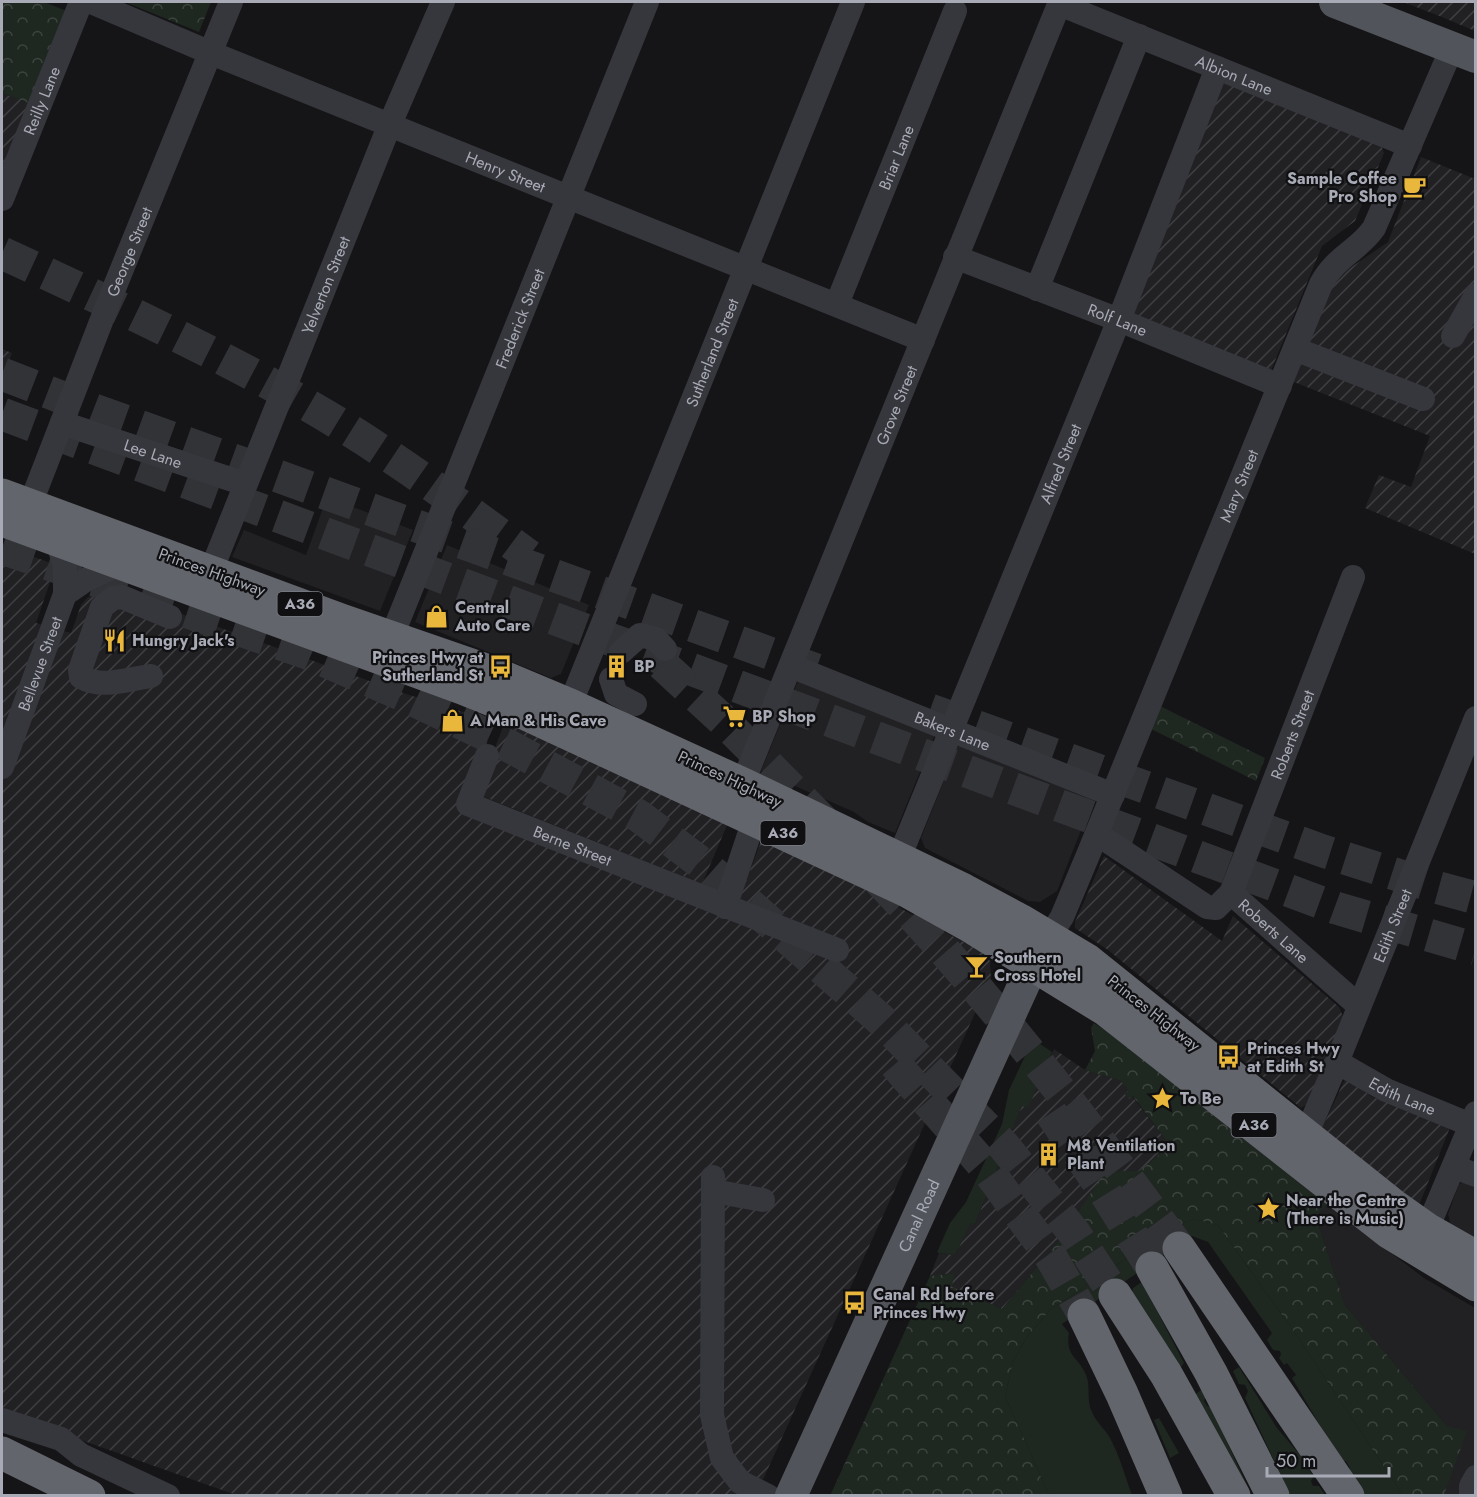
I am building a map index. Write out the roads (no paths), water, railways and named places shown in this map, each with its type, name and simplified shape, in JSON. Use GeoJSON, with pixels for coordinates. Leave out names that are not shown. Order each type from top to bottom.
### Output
{"type":"FeatureCollection","features":[{"type":"Feature","properties":{"kind":"highway","name":"Princes Highway"},"geometry":{"type":"LineString","coordinates":[[11,507],[57,540],[473,692],[743,804],[899,858],[973,895],[1041,951],[1106,1010],[1390,1233],[1476,1285]]}},
{"type":"Feature","properties":{"kind":"highway","name":"Princes Highway"},"geometry":{"type":"LineString","coordinates":[[11,507],[211,571],[341,620],[489,671],[570,705],[743,804],[938,908],[1041,951],[1087,960],[1376,1192],[1427,1229],[1476,1257]]}},
{"type":"Feature","properties":{"kind":"highway"},"geometry":{"type":"LineString","coordinates":[[1179,1248],[1347,1494]]}},
{"type":"Feature","properties":{"kind":"highway"},"geometry":{"type":"LineString","coordinates":[[1152,1268],[1211,1373],[1273,1496]]}},
{"type":"Feature","properties":{"kind":"highway"},"geometry":{"type":"LineString","coordinates":[[1115,1294],[1166,1374],[1234,1496]]}},
{"type":"Feature","properties":{"kind":"highway"},"geometry":{"type":"LineString","coordinates":[[1084,1315],[1163,1489]]}},
{"type":"Feature","properties":{"kind":"highway"},"geometry":{"type":"LineString","coordinates":[[2,1453],[89,1496]]}},
{"type":"Feature","properties":{"kind":"highway"},"geometry":{"type":"LineString","coordinates":[[2,1473],[59,1496]]}},
{"type":"Feature","properties":{"kind":"main road"},"geometry":{"type":"LineString","coordinates":[[1335,2],[1464,53]]}},
{"type":"Feature","properties":{"kind":"main road","name":"Canal Road"},"geometry":{"type":"LineString","coordinates":[[791,1496],[1041,951]]}},
{"type":"Feature","properties":{"kind":"street","name":"Reilly Lane"},"geometry":{"type":"LineString","coordinates":[[2,199],[81,2]]}},
{"type":"Feature","properties":{"kind":"street","name":"Henry Street"},"geometry":{"type":"LineString","coordinates":[[91,2],[210,53],[569,195],[923,339]]}},
{"type":"Feature","properties":{"kind":"street","name":"George Street"},"geometry":{"type":"LineString","coordinates":[[11,507],[62,423],[111,296],[231,2]]}},
{"type":"Feature","properties":{"kind":"street","name":"Yelverton Street"},"geometry":{"type":"LineString","coordinates":[[211,571],[390,124],[442,2]]}},
{"type":"Feature","properties":{"kind":"street","name":"Frederick Street"},"geometry":{"type":"LineString","coordinates":[[392,636],[646,2]]}},
{"type":"Feature","properties":{"kind":"street","name":"Sutherland Street"},"geometry":{"type":"LineString","coordinates":[[570,705],[853,2]]}},
{"type":"Feature","properties":{"kind":"street","name":"Albion Lane"},"geometry":{"type":"LineString","coordinates":[[1059,3],[1410,146]]}},
{"type":"Feature","properties":{"kind":"street","name":"Grove Street"},"geometry":{"type":"LineString","coordinates":[[743,804],[791,666],[1059,3]]}},
{"type":"Feature","properties":{"kind":"street","name":"Briar Lane"},"geometry":{"type":"LineString","coordinates":[[837,304],[955,11]]}},
{"type":"Feature","properties":{"kind":"street"},"geometry":{"type":"LineString","coordinates":[[1037,289],[1139,36]]}},
{"type":"Feature","properties":{"kind":"street","name":"Mary Street"},"geometry":{"type":"LineString","coordinates":[[1041,951],[1062,917],[1328,272],[1341,257],[1365,239],[1374,228],[1410,146],[1464,53]]}},
{"type":"Feature","properties":{"kind":"street","name":"Alfred Street"},"geometry":{"type":"LineString","coordinates":[[899,858],[1119,320],[1217,68]]}},
{"type":"Feature","properties":{"kind":"street","name":"Rolf Lane"},"geometry":{"type":"LineString","coordinates":[[955,256],[1280,386]]}},
{"type":"Feature","properties":{"kind":"street"},"geometry":{"type":"LineString","coordinates":[[1453,336],[1476,295]]}},
{"type":"Feature","properties":{"kind":"street"},"geometry":{"type":"LineString","coordinates":[[1295,349],[1423,399]]}},
{"type":"Feature","properties":{"kind":"street","name":"Lee Lane"},"geometry":{"type":"LineString","coordinates":[[62,423],[245,484]]}},
{"type":"Feature","properties":{"kind":"street","name":"Bellevue Street"},"geometry":{"type":"LineString","coordinates":[[2,767],[65,594],[65,566],[57,540]]}},
{"type":"Feature","properties":{"kind":"street"},"geometry":{"type":"LineString","coordinates":[[65,594],[87,579],[120,564]]}},
{"type":"Feature","properties":{"kind":"street","name":"Roberts Street"},"geometry":{"type":"LineString","coordinates":[[1231,893],[1353,577]]}},
{"type":"Feature","properties":{"kind":"street"},"geometry":{"type":"LineString","coordinates":[[151,676],[102,684],[89,682],[81,677],[80,670],[102,607],[113,598],[122,597],[171,618]]}},
{"type":"Feature","properties":{"kind":"street"},"geometry":{"type":"LineString","coordinates":[[621,652],[640,635],[656,639],[665,649]]}},
{"type":"Feature","properties":{"kind":"street","name":"Bakers Lane"},"geometry":{"type":"LineString","coordinates":[[791,666],[1113,795]]}},
{"type":"Feature","properties":{"kind":"street"},"geometry":{"type":"LineString","coordinates":[[611,679],[616,693],[635,704]]}},
{"type":"Feature","properties":{"kind":"street","name":"Edith Street"},"geometry":{"type":"LineString","coordinates":[[1305,1133],[1312,1121],[1476,718]]}},
{"type":"Feature","properties":{"kind":"street","name":"Berne Street"},"geometry":{"type":"LineString","coordinates":[[487,756],[468,804],[837,950]]}},
{"type":"Feature","properties":{"kind":"street"},"geometry":{"type":"LineString","coordinates":[[724,907],[743,804]]}},
{"type":"Feature","properties":{"kind":"street","name":"Roberts Lane"},"geometry":{"type":"LineString","coordinates":[[1097,834],[1207,907],[1216,908],[1231,893],[1359,1006]]}},
{"type":"Feature","properties":{"kind":"street","name":"Edith Lane"},"geometry":{"type":"LineString","coordinates":[[1336,1062],[1386,1090],[1473,1119]]}},
{"type":"Feature","properties":{"kind":"street"},"geometry":{"type":"LineString","coordinates":[[1427,1229],[1465,1171],[1473,1119]]}},
{"type":"Feature","properties":{"kind":"street"},"geometry":{"type":"LineString","coordinates":[[763,1200],[713,1184],[712,1415],[722,1458],[740,1482],[768,1496]]}},
{"type":"Feature","properties":{"kind":"street"},"geometry":{"type":"LineString","coordinates":[[2,1420],[61,1439],[81,1455],[168,1496]]}},
{"type":"Feature","properties":{"kind":"street"},"geometry":{"type":"LineString","coordinates":[[1471,1496],[1471,1486],[1476,1476]]}},
{"type":"Feature","properties":{"kind":"tunnel"},"geometry":{"type":"LineString","coordinates":[[2,253],[197,345],[311,407],[395,460],[529,556]]}},
{"type":"Feature","properties":{"kind":"tunnel"},"geometry":{"type":"LineString","coordinates":[[2,374],[97,411],[822,672]]}},
{"type":"Feature","properties":{"kind":"tunnel"},"geometry":{"type":"LineString","coordinates":[[2,414],[1336,908],[1476,949]]}},
{"type":"Feature","properties":{"kind":"tunnel"},"geometry":{"type":"LineString","coordinates":[[2,548],[307,653],[405,696],[507,745],[639,816],[709,869],[881,1020],[1003,1145],[1075,1234],[1115,1295]]}},
{"type":"Feature","properties":{"kind":"tunnel"},"geometry":{"type":"LineString","coordinates":[[662,664],[728,725],[825,823]]}},
{"type":"Feature","properties":{"kind":"tunnel"},"geometry":{"type":"LineString","coordinates":[[930,710],[1323,851],[1476,898]]}},
{"type":"Feature","properties":{"kind":"tunnel"},"geometry":{"type":"LineString","coordinates":[[879,880],[920,923],[1035,1059],[1179,1248]]}},
{"type":"Feature","properties":{"kind":"tunnel"},"geometry":{"type":"LineString","coordinates":[[895,1064],[986,1168],[1051,1257],[1084,1315]]}},
{"type":"Feature","properties":{"kind":"tunnel"},"geometry":{"type":"LineString","coordinates":[[1051,1113],[1106,1194],[1152,1268]]}},
{"type":"Feature","properties":{"kind":"place","name":"Sample Coffee Pro Shop"},"geometry":{"type":"Point","coordinates":[1415,187]}},
{"type":"Feature","properties":{"kind":"place","name":"Central Auto Care"},"geometry":{"type":"Point","coordinates":[437,616]}},
{"type":"Feature","properties":{"kind":"place","name":"Hungry Jack's"},"geometry":{"type":"Point","coordinates":[114,640]}},
{"type":"Feature","properties":{"kind":"place","name":"Princes Hwy at Sutherland St"},"geometry":{"type":"Point","coordinates":[501,666]}},
{"type":"Feature","properties":{"kind":"place","name":"BP"},"geometry":{"type":"Point","coordinates":[616,666]}},
{"type":"Feature","properties":{"kind":"place","name":"BP Shop"},"geometry":{"type":"Point","coordinates":[734,716]}},
{"type":"Feature","properties":{"kind":"place","name":"A Man & His Cave"},"geometry":{"type":"Point","coordinates":[452,720]}},
{"type":"Feature","properties":{"kind":"place","name":"Southern Cross Hotel"},"geometry":{"type":"Point","coordinates":[976,966]}},
{"type":"Feature","properties":{"kind":"place","name":"Princes Hwy at Edith St"},"geometry":{"type":"Point","coordinates":[1229,1057]}},
{"type":"Feature","properties":{"kind":"place","name":"To Be"},"geometry":{"type":"Point","coordinates":[1162,1098]}},
{"type":"Feature","properties":{"kind":"place","name":"M8 Ventilation Plant"},"geometry":{"type":"Point","coordinates":[1049,1154]}},
{"type":"Feature","properties":{"kind":"place","name":"Near the Centre (There is Music)"},"geometry":{"type":"Point","coordinates":[1268,1209]}},
{"type":"Feature","properties":{"kind":"place","name":"Canal Rd before Princes Hwy"},"geometry":{"type":"Point","coordinates":[855,1303]}}]}
